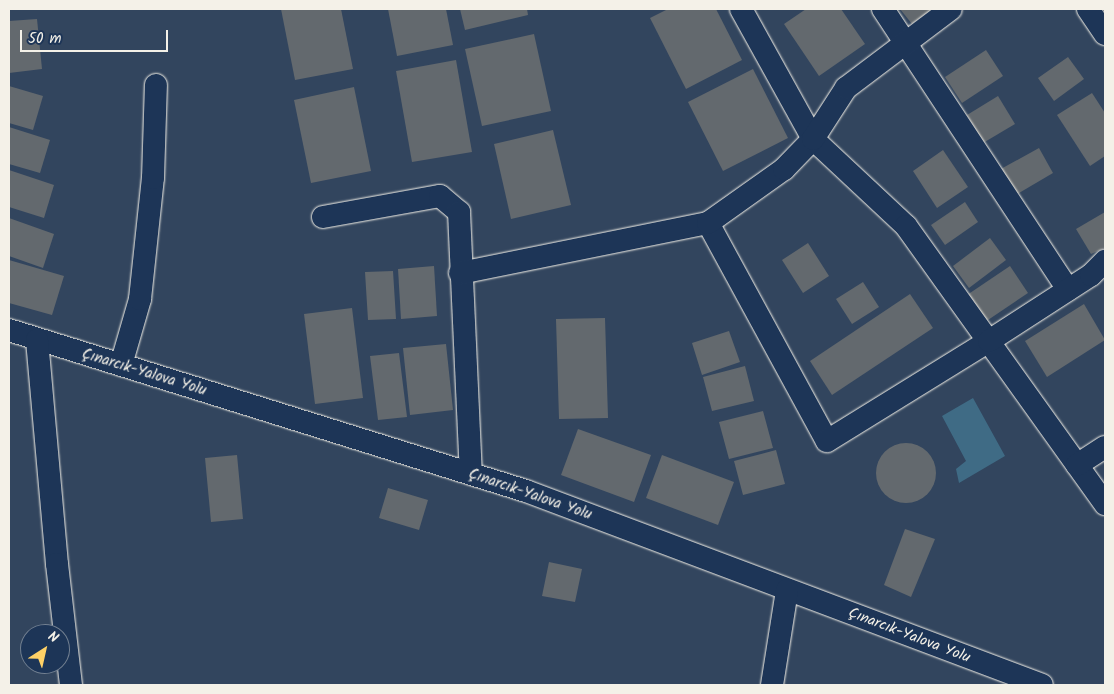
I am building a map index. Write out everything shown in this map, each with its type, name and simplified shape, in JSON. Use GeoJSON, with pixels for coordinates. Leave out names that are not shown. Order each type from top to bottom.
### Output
{"type":"FeatureCollection","features":[{"type":"Feature","properties":{"kind":"street"},"geometry":{"type":"LineString","coordinates":[[741,9],[813,139],[906,226],[1105,504]]}},
{"type":"Feature","properties":{"kind":"street"},"geometry":{"type":"LineString","coordinates":[[882,9],[1068,290]]}},
{"type":"Feature","properties":{"kind":"street"},"geometry":{"type":"LineString","coordinates":[[460,273],[708,223],[784,169],[813,139],[846,88],[951,9]]}},
{"type":"Feature","properties":{"kind":"street"},"geometry":{"type":"LineString","coordinates":[[1088,9],[1105,34]]}},
{"type":"Feature","properties":{"kind":"street"},"geometry":{"type":"LineString","coordinates":[[121,365],[140,299],[153,178],[156,85]]}},
{"type":"Feature","properties":{"kind":"street"},"geometry":{"type":"LineString","coordinates":[[322,217],[440,196],[459,212],[460,273],[471,474]]}},
{"type":"Feature","properties":{"kind":"street"},"geometry":{"type":"LineString","coordinates":[[708,223],[827,441],[1068,290],[1105,261]]}},
{"type":"Feature","properties":{"kind":"street","name":"Çınarcık-Yalova Yolu"},"geometry":{"type":"LineString","coordinates":[[9,330],[526,491],[1042,685]]}},
{"type":"Feature","properties":{"kind":"street"},"geometry":{"type":"LineString","coordinates":[[37,340],[57,564],[71,685]]}},
{"type":"Feature","properties":{"kind":"street"},"geometry":{"type":"LineString","coordinates":[[1077,465],[1105,447]]}},
{"type":"Feature","properties":{"kind":"street"},"geometry":{"type":"LineString","coordinates":[[772,685],[787,590]]}},
{"type":"Feature","properties":{"kind":"water"},"geometry":{"type":"Polygon","coordinates":[[[973,398],[1005,456],[959,483],[956,469],[966,461],[942,416],[973,398]]]}},
{"type":"Feature","properties":{"kind":"building"},"geometry":{"type":"Polygon","coordinates":[[[281,9],[341,9],[353,69],[295,80],[281,9]]]}},
{"type":"Feature","properties":{"kind":"building"},"geometry":{"type":"Polygon","coordinates":[[[388,9],[446,9],[453,45],[397,56],[388,9]]]}},
{"type":"Feature","properties":{"kind":"building"},"geometry":{"type":"Polygon","coordinates":[[[460,9],[527,9],[528,15],[465,30],[460,9]]]}},
{"type":"Feature","properties":{"kind":"building"},"geometry":{"type":"Polygon","coordinates":[[[668,9],[716,9],[742,60],[686,89],[650,18],[668,9]]]}},
{"type":"Feature","properties":{"kind":"building"},"geometry":{"type":"Polygon","coordinates":[[[806,9],[841,9],[865,44],[819,76],[784,24],[806,9]]]}},
{"type":"Feature","properties":{"kind":"building"},"geometry":{"type":"Polygon","coordinates":[[[900,9],[933,9],[912,24],[900,9]]]}},
{"type":"Feature","properties":{"kind":"building"},"geometry":{"type":"Polygon","coordinates":[[[37,19],[42,69],[9,73],[9,21],[37,19]]]}},
{"type":"Feature","properties":{"kind":"building"},"geometry":{"type":"Polygon","coordinates":[[[534,34],[551,111],[482,126],[465,49],[534,34]]]}},
{"type":"Feature","properties":{"kind":"building"},"geometry":{"type":"Polygon","coordinates":[[[986,50],[1003,76],[962,103],[945,77],[986,50]]]}},
{"type":"Feature","properties":{"kind":"building"},"geometry":{"type":"Polygon","coordinates":[[[1068,57],[1084,79],[1054,101],[1038,78],[1068,57]]]}},
{"type":"Feature","properties":{"kind":"building"},"geometry":{"type":"Polygon","coordinates":[[[456,60],[472,152],[412,162],[396,71],[456,60]]]}},
{"type":"Feature","properties":{"kind":"building"},"geometry":{"type":"Polygon","coordinates":[[[753,69],[788,138],[723,171],[688,102],[753,69]]]}},
{"type":"Feature","properties":{"kind":"building"},"geometry":{"type":"Polygon","coordinates":[[[9,86],[43,96],[33,130],[9,123],[9,86]]]}},
{"type":"Feature","properties":{"kind":"building"},"geometry":{"type":"Polygon","coordinates":[[[354,87],[371,171],[311,183],[294,100],[354,87]]]}},
{"type":"Feature","properties":{"kind":"building"},"geometry":{"type":"Polygon","coordinates":[[[1092,93],[1105,113],[1105,156],[1090,166],[1057,115],[1092,93]]]}},
{"type":"Feature","properties":{"kind":"building"},"geometry":{"type":"Polygon","coordinates":[[[998,96],[1015,124],[983,143],[967,115],[998,96]]]}},
{"type":"Feature","properties":{"kind":"building"},"geometry":{"type":"Polygon","coordinates":[[[9,127],[50,140],[40,173],[9,164],[9,127]]]}},
{"type":"Feature","properties":{"kind":"building"},"geometry":{"type":"Polygon","coordinates":[[[553,130],[571,205],[511,219],[494,144],[553,130]]]}},
{"type":"Feature","properties":{"kind":"building"},"geometry":{"type":"Polygon","coordinates":[[[1039,148],[1053,173],[1014,196],[999,170],[1039,148]]]}},
{"type":"Feature","properties":{"kind":"building"},"geometry":{"type":"Polygon","coordinates":[[[943,150],[968,187],[937,208],[913,171],[943,150]]]}},
{"type":"Feature","properties":{"kind":"building"},"geometry":{"type":"Polygon","coordinates":[[[9,170],[54,185],[44,218],[9,207],[9,170]]]}},
{"type":"Feature","properties":{"kind":"building"},"geometry":{"type":"Polygon","coordinates":[[[965,202],[978,222],[945,245],[931,225],[965,202]]]}},
{"type":"Feature","properties":{"kind":"building"},"geometry":{"type":"Polygon","coordinates":[[[1105,212],[1105,248],[1091,254],[1076,229],[1105,212]]]}},
{"type":"Feature","properties":{"kind":"building"},"geometry":{"type":"Polygon","coordinates":[[[9,218],[54,234],[43,268],[9,256],[9,218]]]}},
{"type":"Feature","properties":{"kind":"building"},"geometry":{"type":"Polygon","coordinates":[[[990,238],[1006,260],[969,288],[953,266],[990,238]]]}},
{"type":"Feature","properties":{"kind":"building"},"geometry":{"type":"Polygon","coordinates":[[[808,243],[829,276],[803,293],[782,260],[808,243]]]}},
{"type":"Feature","properties":{"kind":"building"},"geometry":{"type":"Polygon","coordinates":[[[9,260],[64,276],[52,315],[9,303],[9,260]]]}},
{"type":"Feature","properties":{"kind":"building"},"geometry":{"type":"Polygon","coordinates":[[[434,266],[437,316],[401,319],[398,269],[434,266]]]}},
{"type":"Feature","properties":{"kind":"building"},"geometry":{"type":"Polygon","coordinates":[[[1010,266],[1028,293],[985,322],[967,295],[1010,266]]]}},
{"type":"Feature","properties":{"kind":"building"},"geometry":{"type":"Polygon","coordinates":[[[393,271],[396,319],[368,320],[365,272],[393,271]]]}},
{"type":"Feature","properties":{"kind":"building"},"geometry":{"type":"Polygon","coordinates":[[[863,282],[879,307],[852,324],[836,299],[863,282]]]}},
{"type":"Feature","properties":{"kind":"building"},"geometry":{"type":"Polygon","coordinates":[[[910,294],[933,328],[832,395],[810,361],[910,294]]]}},
{"type":"Feature","properties":{"kind":"building"},"geometry":{"type":"Polygon","coordinates":[[[1084,304],[1105,340],[1047,377],[1025,341],[1084,304]]]}},
{"type":"Feature","properties":{"kind":"building"},"geometry":{"type":"Polygon","coordinates":[[[352,308],[363,398],[315,404],[304,314],[352,308]]]}},
{"type":"Feature","properties":{"kind":"building"},"geometry":{"type":"Polygon","coordinates":[[[605,318],[608,418],[559,419],[556,319],[605,318]]]}},
{"type":"Feature","properties":{"kind":"building"},"geometry":{"type":"Polygon","coordinates":[[[729,331],[740,362],[702,375],[692,343],[729,331]]]}},
{"type":"Feature","properties":{"kind":"building"},"geometry":{"type":"Polygon","coordinates":[[[446,344],[453,410],[410,415],[403,348],[446,344]]]}},
{"type":"Feature","properties":{"kind":"building"},"geometry":{"type":"Polygon","coordinates":[[[399,353],[407,417],[378,420],[370,356],[399,353]]]}},
{"type":"Feature","properties":{"kind":"building"},"geometry":{"type":"Polygon","coordinates":[[[745,366],[754,401],[712,411],[703,377],[745,366]]]}},
{"type":"Feature","properties":{"kind":"building"},"geometry":{"type":"Polygon","coordinates":[[[763,411],[773,448],[729,459],[719,422],[763,411]]]}},
{"type":"Feature","properties":{"kind":"building"},"geometry":{"type":"Polygon","coordinates":[[[578,429],[651,455],[634,502],[561,475],[578,429]]]}},
{"type":"Feature","properties":{"kind":"building"},"geometry":{"type":"Polygon","coordinates":[[[906,443],[923,448],[931,456],[936,473],[931,490],[923,498],[906,503],[889,498],[881,490],[876,473],[881,456],[889,448],[906,443]]]}},
{"type":"Feature","properties":{"kind":"building"},"geometry":{"type":"Polygon","coordinates":[[[776,450],[785,484],[743,495],[734,461],[776,450]]]}},
{"type":"Feature","properties":{"kind":"building"},"geometry":{"type":"Polygon","coordinates":[[[237,455],[243,519],[211,522],[205,458],[237,455]]]}},
{"type":"Feature","properties":{"kind":"building"},"geometry":{"type":"Polygon","coordinates":[[[662,455],[734,482],[718,525],[646,498],[662,455]]]}},
{"type":"Feature","properties":{"kind":"building"},"geometry":{"type":"Polygon","coordinates":[[[388,488],[428,500],[419,530],[379,518],[388,488]]]}},
{"type":"Feature","properties":{"kind":"building"},"geometry":{"type":"Polygon","coordinates":[[[905,529],[935,539],[911,597],[884,585],[905,529]]]}},
{"type":"Feature","properties":{"kind":"building"},"geometry":{"type":"Polygon","coordinates":[[[549,562],[582,569],[575,602],[542,596],[549,562]]]}}]}
